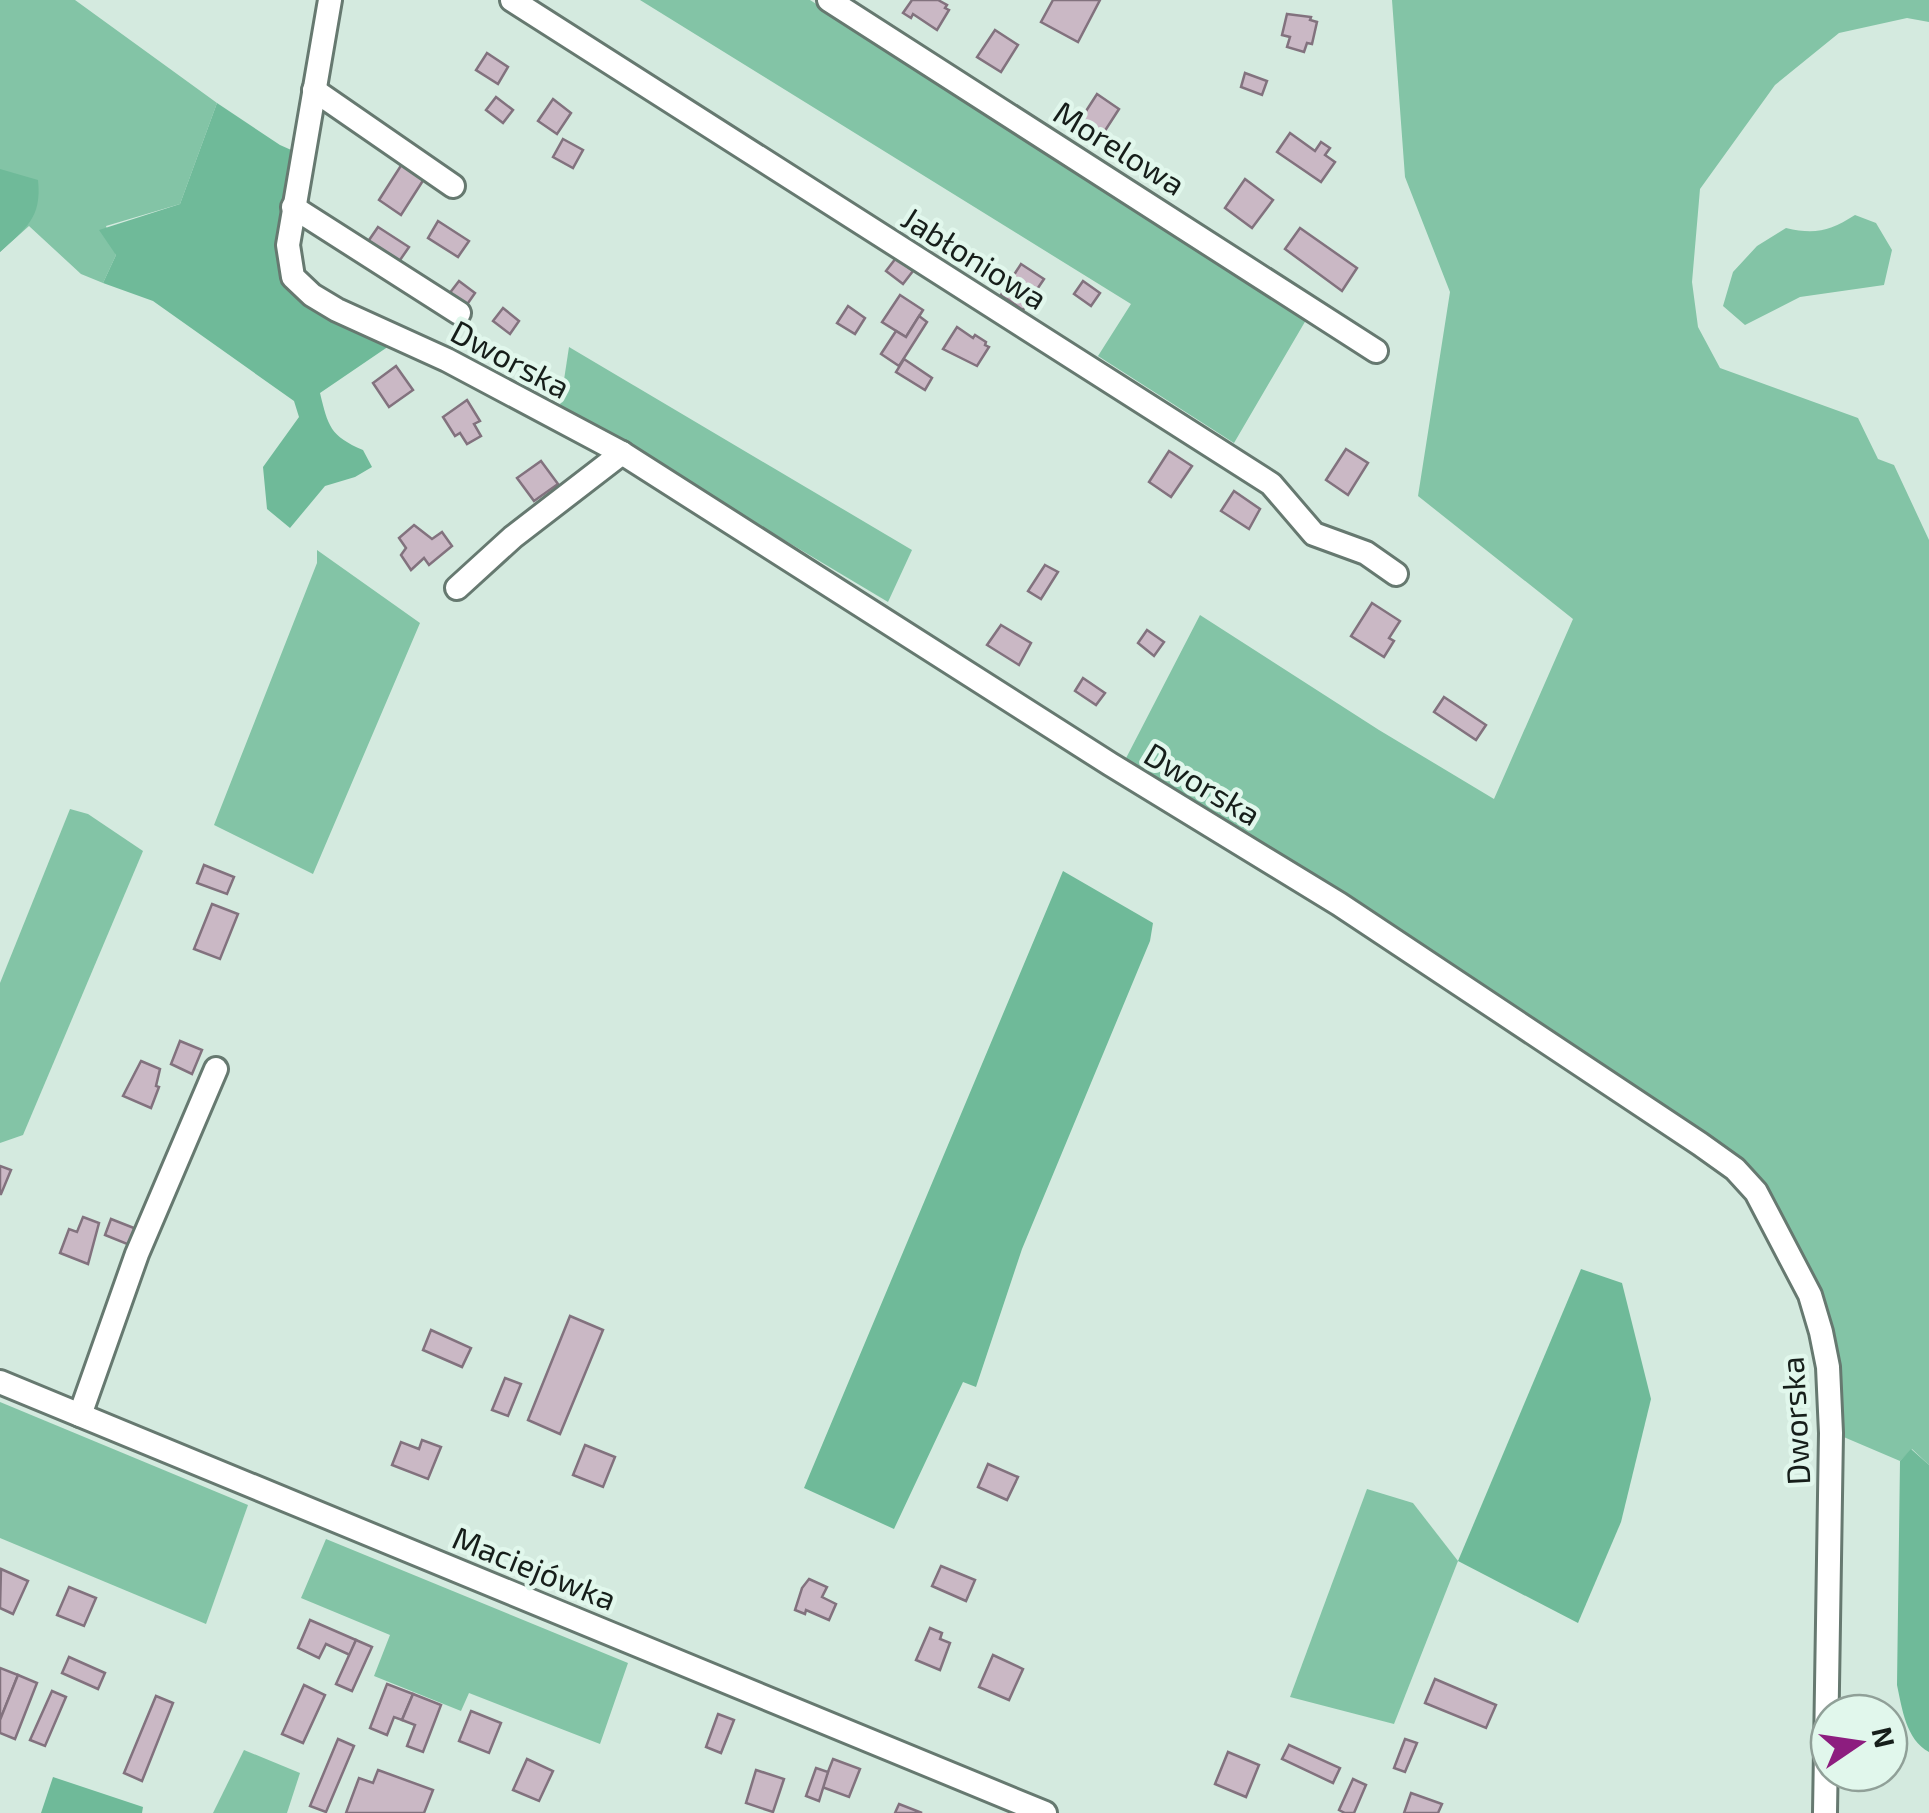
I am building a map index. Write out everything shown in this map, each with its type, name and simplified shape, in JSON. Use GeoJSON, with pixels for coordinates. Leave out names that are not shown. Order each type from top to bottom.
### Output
{"type":"FeatureCollection","features":[{"type":"Feature","properties":{"kind":"street","name":"Dworska"},"geometry":{"type":"LineString","coordinates":[[330,0],[293,206],[289,262],[293,277],[312,294],[337,310],[448,360],[622,453],[1110,764],[1339,904],[1700,1144],[1736,1169],[1756,1192],[1810,1295],[1828,1368],[1832,1432],[1825,1813]]}},
{"type":"Feature","properties":{"kind":"street","name":"Jabłoniowa"},"geometry":{"type":"LineString","coordinates":[[512,0],[1270,484],[1314,534],[1366,553],[1396,574]]}},
{"type":"Feature","properties":{"kind":"street","name":"Morelowa"},"geometry":{"type":"LineString","coordinates":[[829,0],[1376,351]]}},
{"type":"Feature","properties":{"kind":"street"},"geometry":{"type":"LineString","coordinates":[[314,90],[452,186]]}},
{"type":"Feature","properties":{"kind":"street"},"geometry":{"type":"LineString","coordinates":[[293,206],[459,313]]}},
{"type":"Feature","properties":{"kind":"street"},"geometry":{"type":"LineString","coordinates":[[457,588],[513,537],[622,453]]}},
{"type":"Feature","properties":{"kind":"street"},"geometry":{"type":"LineString","coordinates":[[80,1415],[138,1254],[216,1069]]}},
{"type":"Feature","properties":{"kind":"street","name":"Maciejówka"},"geometry":{"type":"LineString","coordinates":[[0,1382],[1045,1813]]}},
{"type":"Feature","properties":{"kind":"green space"},"geometry":{"type":"Polygon","coordinates":[[[0,0],[75,0],[217,103],[180,204],[106,226],[116,255],[103,283],[81,274],[29,226],[0,252],[0,0]]]}},
{"type":"Feature","properties":{"kind":"green space"},"geometry":{"type":"Polygon","coordinates":[[[640,0],[810,0],[1306,320],[1234,443],[1098,356],[1131,304],[640,0]]]}},
{"type":"Feature","properties":{"kind":"green space"},"geometry":{"type":"Polygon","coordinates":[[[1392,0],[1929,0],[1929,22],[1907,18],[1839,33],[1775,85],[1700,189],[1692,282],[1698,327],[1720,368],[1858,418],[1878,459],[1894,465],[1929,540],[1929,1465],[1912,1449],[1900,1461],[1839,1435],[1833,1357],[1746,1168],[1123,764],[1200,615],[1494,799],[1573,619],[1418,496],[1450,292],[1405,177],[1392,0]]]}},
{"type":"Feature","properties":{"kind":"green space"},"geometry":{"type":"Polygon","coordinates":[[[217,103],[298,153],[282,231],[283,270],[289,287],[300,302],[389,346],[320,393],[332,429],[363,450],[372,467],[325,486],[290,528],[267,509],[263,467],[299,417],[294,401],[153,301],[103,283],[116,255],[99,230],[180,204],[217,103]]]}},
{"type":"Feature","properties":{"kind":"green space"},"geometry":{"type":"Polygon","coordinates":[[[0,169],[38,180],[39,193],[30,221],[0,252],[0,169]]]}},
{"type":"Feature","properties":{"kind":"green space"},"geometry":{"type":"Polygon","coordinates":[[[1855,215],[1876,223],[1892,250],[1884,285],[1800,297],[1745,325],[1723,306],[1733,272],[1757,246],[1786,228],[1822,230],[1855,215]]]}},
{"type":"Feature","properties":{"kind":"green space"},"geometry":{"type":"Polygon","coordinates":[[[569,347],[912,550],[888,602],[560,406],[569,347]]]}},
{"type":"Feature","properties":{"kind":"green space"},"geometry":{"type":"Polygon","coordinates":[[[317,550],[420,623],[313,874],[214,825],[317,563],[317,550]]]}},
{"type":"Feature","properties":{"kind":"green space"},"geometry":{"type":"Polygon","coordinates":[[[70,809],[88,814],[143,851],[23,1135],[0,1143],[0,983],[70,809]]]}},
{"type":"Feature","properties":{"kind":"green space"},"geometry":{"type":"Polygon","coordinates":[[[1063,871],[1153,923],[1150,941],[1022,1249],[976,1387],[963,1382],[894,1529],[804,1488],[1063,871]]]}},
{"type":"Feature","properties":{"kind":"green space"},"geometry":{"type":"Polygon","coordinates":[[[1581,1269],[1622,1283],[1651,1399],[1621,1522],[1578,1623],[1458,1561],[1581,1269]]]}},
{"type":"Feature","properties":{"kind":"green space"},"geometry":{"type":"Polygon","coordinates":[[[0,1402],[248,1505],[206,1624],[0,1538],[0,1402]]]}},
{"type":"Feature","properties":{"kind":"green space"},"geometry":{"type":"Polygon","coordinates":[[[1911,1449],[1929,1465],[1929,1752],[1910,1732],[1909,1693],[1899,1693],[1897,1685],[1900,1461],[1911,1449]]]}},
{"type":"Feature","properties":{"kind":"green space"},"geometry":{"type":"Polygon","coordinates":[[[1367,1489],[1413,1503],[1458,1561],[1394,1724],[1290,1697],[1367,1489]]]}},
{"type":"Feature","properties":{"kind":"green space"},"geometry":{"type":"Polygon","coordinates":[[[326,1539],[628,1663],[600,1744],[469,1693],[461,1711],[374,1676],[390,1635],[301,1598],[326,1539]]]}},
{"type":"Feature","properties":{"kind":"green space"},"geometry":{"type":"Polygon","coordinates":[[[244,1750],[300,1773],[287,1813],[213,1813],[244,1750]]]}},
{"type":"Feature","properties":{"kind":"green space"},"geometry":{"type":"Polygon","coordinates":[[[53,1777],[143,1807],[142,1813],[41,1813],[53,1777]]]}},
{"type":"Feature","properties":{"kind":"building"},"geometry":{"type":"Polygon","coordinates":[[[912,0],[938,0],[947,5],[949,10],[937,30],[913,14],[911,18],[903,13],[912,0]]]}},
{"type":"Feature","properties":{"kind":"building"},"geometry":{"type":"Polygon","coordinates":[[[1053,0],[1100,0],[1078,42],[1041,22],[1053,0]]]}},
{"type":"Feature","properties":{"kind":"building"},"geometry":{"type":"Polygon","coordinates":[[[1287,14],[1311,17],[1317,22],[1312,44],[1307,43],[1304,52],[1287,47],[1290,37],[1282,35],[1287,14]]]}},
{"type":"Feature","properties":{"kind":"building"},"geometry":{"type":"Polygon","coordinates":[[[995,30],[1018,45],[1001,72],[977,57],[995,30]]]}},
{"type":"Feature","properties":{"kind":"building"},"geometry":{"type":"Polygon","coordinates":[[[487,53],[508,67],[498,84],[476,70],[487,53]]]}},
{"type":"Feature","properties":{"kind":"building"},"geometry":{"type":"Polygon","coordinates":[[[1245,73],[1267,81],[1262,95],[1241,87],[1245,73]]]}},
{"type":"Feature","properties":{"kind":"building"},"geometry":{"type":"Polygon","coordinates":[[[1097,94],[1119,109],[1099,140],[1077,125],[1097,94]]]}},
{"type":"Feature","properties":{"kind":"building"},"geometry":{"type":"Polygon","coordinates":[[[496,97],[513,110],[503,123],[486,110],[496,97]]]}},
{"type":"Feature","properties":{"kind":"building"},"geometry":{"type":"Polygon","coordinates":[[[553,99],[571,113],[557,134],[538,121],[553,99]]]}},
{"type":"Feature","properties":{"kind":"building"},"geometry":{"type":"Polygon","coordinates":[[[1290,133],[1315,151],[1321,142],[1330,148],[1325,155],[1335,162],[1321,182],[1277,152],[1290,133]]]}},
{"type":"Feature","properties":{"kind":"building"},"geometry":{"type":"Polygon","coordinates":[[[563,139],[583,150],[573,168],[553,157],[563,139]]]}},
{"type":"Feature","properties":{"kind":"building"},"geometry":{"type":"Polygon","coordinates":[[[402,164],[424,179],[401,215],[379,200],[402,164]]]}},
{"type":"Feature","properties":{"kind":"building"},"geometry":{"type":"Polygon","coordinates":[[[1245,179],[1273,200],[1252,228],[1225,208],[1245,179]]]}},
{"type":"Feature","properties":{"kind":"building"},"geometry":{"type":"Polygon","coordinates":[[[438,221],[469,241],[458,257],[428,238],[438,221]]]}},
{"type":"Feature","properties":{"kind":"building"},"geometry":{"type":"Polygon","coordinates":[[[378,227],[409,247],[398,263],[367,243],[378,227]]]}},
{"type":"Feature","properties":{"kind":"building"},"geometry":{"type":"Polygon","coordinates":[[[1300,228],[1357,268],[1342,291],[1285,249],[1300,228]]]}},
{"type":"Feature","properties":{"kind":"building"},"geometry":{"type":"Polygon","coordinates":[[[896,258],[913,271],[903,284],[886,271],[896,258]]]}},
{"type":"Feature","properties":{"kind":"building"},"geometry":{"type":"Polygon","coordinates":[[[1021,264],[1044,279],[1023,310],[1001,295],[1021,264]]]}},
{"type":"Feature","properties":{"kind":"building"},"geometry":{"type":"Polygon","coordinates":[[[459,281],[475,293],[466,306],[449,294],[459,281]]]}},
{"type":"Feature","properties":{"kind":"building"},"geometry":{"type":"Polygon","coordinates":[[[1083,281],[1100,293],[1091,306],[1074,294],[1083,281]]]}},
{"type":"Feature","properties":{"kind":"building"},"geometry":{"type":"Polygon","coordinates":[[[900,295],[923,310],[906,337],[882,322],[900,295]]]}},
{"type":"Feature","properties":{"kind":"building"},"geometry":{"type":"Polygon","coordinates":[[[848,306],[865,318],[855,334],[837,323],[848,306]]]}},
{"type":"Feature","properties":{"kind":"building"},"geometry":{"type":"Polygon","coordinates":[[[503,308],[519,321],[510,334],[493,321],[503,308]]]}},
{"type":"Feature","properties":{"kind":"building"},"geometry":{"type":"Polygon","coordinates":[[[919,316],[927,322],[899,366],[881,354],[896,331],[906,337],[919,316]]]}},
{"type":"Feature","properties":{"kind":"building"},"geometry":{"type":"Polygon","coordinates":[[[957,327],[989,347],[977,366],[943,349],[957,327]]]}},
{"type":"Feature","properties":{"kind":"building"},"geometry":{"type":"Polygon","coordinates":[[[904,359],[932,378],[925,390],[896,372],[904,359]]]}},
{"type":"Feature","properties":{"kind":"building"},"geometry":{"type":"Polygon","coordinates":[[[396,366],[413,390],[389,407],[373,383],[396,366]]]}},
{"type":"Feature","properties":{"kind":"building"},"geometry":{"type":"Polygon","coordinates":[[[467,400],[480,421],[474,424],[481,436],[467,444],[460,433],[455,436],[443,417],[467,400]]]}},
{"type":"Feature","properties":{"kind":"building"},"geometry":{"type":"Polygon","coordinates":[[[1346,449],[1368,463],[1348,495],[1326,480],[1346,449]]]}},
{"type":"Feature","properties":{"kind":"building"},"geometry":{"type":"Polygon","coordinates":[[[1169,451],[1192,466],[1171,497],[1149,482],[1169,451]]]}},
{"type":"Feature","properties":{"kind":"building"},"geometry":{"type":"Polygon","coordinates":[[[541,461],[558,484],[534,501],[517,478],[541,461]]]}},
{"type":"Feature","properties":{"kind":"building"},"geometry":{"type":"Polygon","coordinates":[[[1234,491],[1260,509],[1249,529],[1221,511],[1234,491]]]}},
{"type":"Feature","properties":{"kind":"building"},"geometry":{"type":"Polygon","coordinates":[[[414,525],[432,539],[442,532],[452,546],[429,565],[424,558],[411,570],[401,555],[406,548],[399,538],[414,525]]]}},
{"type":"Feature","properties":{"kind":"building"},"geometry":{"type":"Polygon","coordinates":[[[1045,565],[1058,572],[1041,599],[1028,591],[1045,565]]]}},
{"type":"Feature","properties":{"kind":"building"},"geometry":{"type":"Polygon","coordinates":[[[1372,603],[1400,621],[1389,638],[1394,641],[1384,657],[1351,636],[1372,603]]]}},
{"type":"Feature","properties":{"kind":"building"},"geometry":{"type":"Polygon","coordinates":[[[1001,625],[1031,643],[1019,665],[987,645],[1001,625]]]}},
{"type":"Feature","properties":{"kind":"building"},"geometry":{"type":"Polygon","coordinates":[[[1147,630],[1164,642],[1154,656],[1138,643],[1147,630]]]}},
{"type":"Feature","properties":{"kind":"building"},"geometry":{"type":"Polygon","coordinates":[[[1083,678],[1105,693],[1096,705],[1075,691],[1083,678]]]}},
{"type":"Feature","properties":{"kind":"building"},"geometry":{"type":"Polygon","coordinates":[[[1444,697],[1486,725],[1476,740],[1434,712],[1444,697]]]}},
{"type":"Feature","properties":{"kind":"building"},"geometry":{"type":"Polygon","coordinates":[[[204,865],[234,877],[227,894],[197,883],[204,865]]]}},
{"type":"Feature","properties":{"kind":"building"},"geometry":{"type":"Polygon","coordinates":[[[212,904],[238,914],[220,959],[194,949],[212,904]]]}},
{"type":"Feature","properties":{"kind":"building"},"geometry":{"type":"Polygon","coordinates":[[[180,1041],[202,1050],[192,1074],[171,1064],[180,1041]]]}},
{"type":"Feature","properties":{"kind":"building"},"geometry":{"type":"Polygon","coordinates":[[[141,1061],[160,1069],[156,1086],[159,1087],[151,1108],[123,1096],[141,1061]]]}},
{"type":"Feature","properties":{"kind":"building"},"geometry":{"type":"Polygon","coordinates":[[[0,1166],[11,1170],[1,1194],[0,1194],[0,1166]]]}},
{"type":"Feature","properties":{"kind":"building"},"geometry":{"type":"Polygon","coordinates":[[[83,1217],[99,1223],[88,1264],[60,1253],[69,1229],[77,1232],[83,1217]]]}},
{"type":"Feature","properties":{"kind":"building"},"geometry":{"type":"Polygon","coordinates":[[[111,1219],[139,1230],[132,1246],[105,1235],[111,1219]]]}},
{"type":"Feature","properties":{"kind":"building"},"geometry":{"type":"Polygon","coordinates":[[[570,1316],[603,1330],[560,1434],[528,1420],[570,1316]]]}},
{"type":"Feature","properties":{"kind":"building"},"geometry":{"type":"Polygon","coordinates":[[[431,1330],[471,1348],[462,1367],[423,1350],[431,1330]]]}},
{"type":"Feature","properties":{"kind":"building"},"geometry":{"type":"Polygon","coordinates":[[[505,1378],[521,1384],[508,1416],[492,1410],[505,1378]]]}},
{"type":"Feature","properties":{"kind":"building"},"geometry":{"type":"Polygon","coordinates":[[[422,1440],[441,1447],[428,1479],[392,1465],[401,1442],[419,1449],[422,1440]]]}},
{"type":"Feature","properties":{"kind":"building"},"geometry":{"type":"Polygon","coordinates":[[[585,1445],[615,1457],[603,1487],[573,1475],[585,1445]]]}},
{"type":"Feature","properties":{"kind":"building"},"geometry":{"type":"Polygon","coordinates":[[[988,1464],[1018,1477],[1007,1500],[978,1487],[988,1464]]]}},
{"type":"Feature","properties":{"kind":"building"},"geometry":{"type":"Polygon","coordinates":[[[941,1566],[975,1580],[966,1601],[932,1586],[941,1566]]]}},
{"type":"Feature","properties":{"kind":"building"},"geometry":{"type":"Polygon","coordinates":[[[1,1569],[28,1581],[13,1614],[0,1608],[1,1569]]]}},
{"type":"Feature","properties":{"kind":"building"},"geometry":{"type":"Polygon","coordinates":[[[809,1579],[827,1587],[822,1597],[836,1604],[829,1620],[806,1610],[805,1614],[795,1610],[809,1579]]]}},
{"type":"Feature","properties":{"kind":"building"},"geometry":{"type":"Polygon","coordinates":[[[69,1587],[96,1598],[84,1626],[57,1615],[69,1587]]]}},
{"type":"Feature","properties":{"kind":"building"},"geometry":{"type":"Polygon","coordinates":[[[310,1620],[356,1640],[350,1655],[326,1644],[319,1658],[298,1648],[310,1620]]]}},
{"type":"Feature","properties":{"kind":"building"},"geometry":{"type":"Polygon","coordinates":[[[930,1628],[942,1633],[940,1639],[950,1643],[940,1670],[916,1660],[930,1628]]]}},
{"type":"Feature","properties":{"kind":"building"},"geometry":{"type":"Polygon","coordinates":[[[356,1640],[372,1647],[352,1691],[336,1684],[356,1640]]]}},
{"type":"Feature","properties":{"kind":"building"},"geometry":{"type":"Polygon","coordinates":[[[993,1655],[1023,1669],[1009,1700],[979,1687],[993,1655]]]}},
{"type":"Feature","properties":{"kind":"building"},"geometry":{"type":"Polygon","coordinates":[[[69,1657],[105,1673],[98,1689],[62,1673],[69,1657]]]}},
{"type":"Feature","properties":{"kind":"building"},"geometry":{"type":"Polygon","coordinates":[[[0,1668],[18,1675],[0,1720],[0,1668]]]}},
{"type":"Feature","properties":{"kind":"building"},"geometry":{"type":"Polygon","coordinates":[[[18,1675],[37,1683],[15,1739],[0,1733],[0,1720],[18,1675]]]}},
{"type":"Feature","properties":{"kind":"building"},"geometry":{"type":"Polygon","coordinates":[[[1435,1679],[1496,1705],[1486,1728],[1425,1703],[1435,1679]]]}},
{"type":"Feature","properties":{"kind":"building"},"geometry":{"type":"Polygon","coordinates":[[[387,1684],[413,1694],[402,1720],[394,1717],[387,1735],[370,1728],[387,1684]]]}},
{"type":"Feature","properties":{"kind":"building"},"geometry":{"type":"Polygon","coordinates":[[[304,1685],[325,1695],[303,1743],[282,1734],[304,1685]]]}},
{"type":"Feature","properties":{"kind":"building"},"geometry":{"type":"Polygon","coordinates":[[[52,1691],[66,1697],[45,1746],[30,1740],[52,1691]]]}},
{"type":"Feature","properties":{"kind":"building"},"geometry":{"type":"Polygon","coordinates":[[[413,1694],[441,1705],[423,1752],[407,1746],[415,1725],[402,1720],[413,1694]]]}},
{"type":"Feature","properties":{"kind":"building"},"geometry":{"type":"Polygon","coordinates":[[[156,1696],[173,1703],[142,1781],[124,1773],[156,1696]]]}},
{"type":"Feature","properties":{"kind":"building"},"geometry":{"type":"Polygon","coordinates":[[[471,1711],[501,1723],[489,1753],[459,1741],[471,1711]]]}},
{"type":"Feature","properties":{"kind":"building"},"geometry":{"type":"Polygon","coordinates":[[[718,1714],[734,1720],[721,1753],[706,1747],[718,1714]]]}},
{"type":"Feature","properties":{"kind":"building"},"geometry":{"type":"Polygon","coordinates":[[[338,1739],[354,1746],[326,1812],[310,1806],[338,1739]]]}},
{"type":"Feature","properties":{"kind":"building"},"geometry":{"type":"Polygon","coordinates":[[[1405,1739],[1417,1743],[1405,1772],[1394,1768],[1405,1739]]]}},
{"type":"Feature","properties":{"kind":"building"},"geometry":{"type":"Polygon","coordinates":[[[1289,1745],[1340,1768],[1333,1783],[1282,1759],[1289,1745]]]}},
{"type":"Feature","properties":{"kind":"building"},"geometry":{"type":"Polygon","coordinates":[[[1228,1752],[1259,1765],[1246,1797],[1215,1784],[1228,1752]]]}},
{"type":"Feature","properties":{"kind":"building"},"geometry":{"type":"Polygon","coordinates":[[[527,1759],[553,1771],[539,1801],[513,1790],[527,1759]]]}},
{"type":"Feature","properties":{"kind":"building"},"geometry":{"type":"Polygon","coordinates":[[[833,1759],[860,1769],[849,1797],[822,1787],[833,1759]]]}},
{"type":"Feature","properties":{"kind":"building"},"geometry":{"type":"Polygon","coordinates":[[[816,1768],[828,1772],[819,1801],[806,1796],[816,1768]]]}},
{"type":"Feature","properties":{"kind":"building"},"geometry":{"type":"Polygon","coordinates":[[[378,1770],[433,1790],[424,1813],[346,1813],[359,1778],[373,1783],[378,1770]]]}},
{"type":"Feature","properties":{"kind":"building"},"geometry":{"type":"Polygon","coordinates":[[[756,1770],[784,1779],[773,1812],[746,1803],[756,1770]]]}},
{"type":"Feature","properties":{"kind":"building"},"geometry":{"type":"Polygon","coordinates":[[[1353,1779],[1366,1785],[1354,1813],[1345,1813],[1339,1810],[1353,1779]]]}},
{"type":"Feature","properties":{"kind":"building"},"geometry":{"type":"Polygon","coordinates":[[[1411,1793],[1442,1804],[1438,1813],[1404,1813],[1411,1793]]]}},
{"type":"Feature","properties":{"kind":"building"},"geometry":{"type":"Polygon","coordinates":[[[899,1804],[922,1813],[895,1813],[899,1804]]]}}]}
